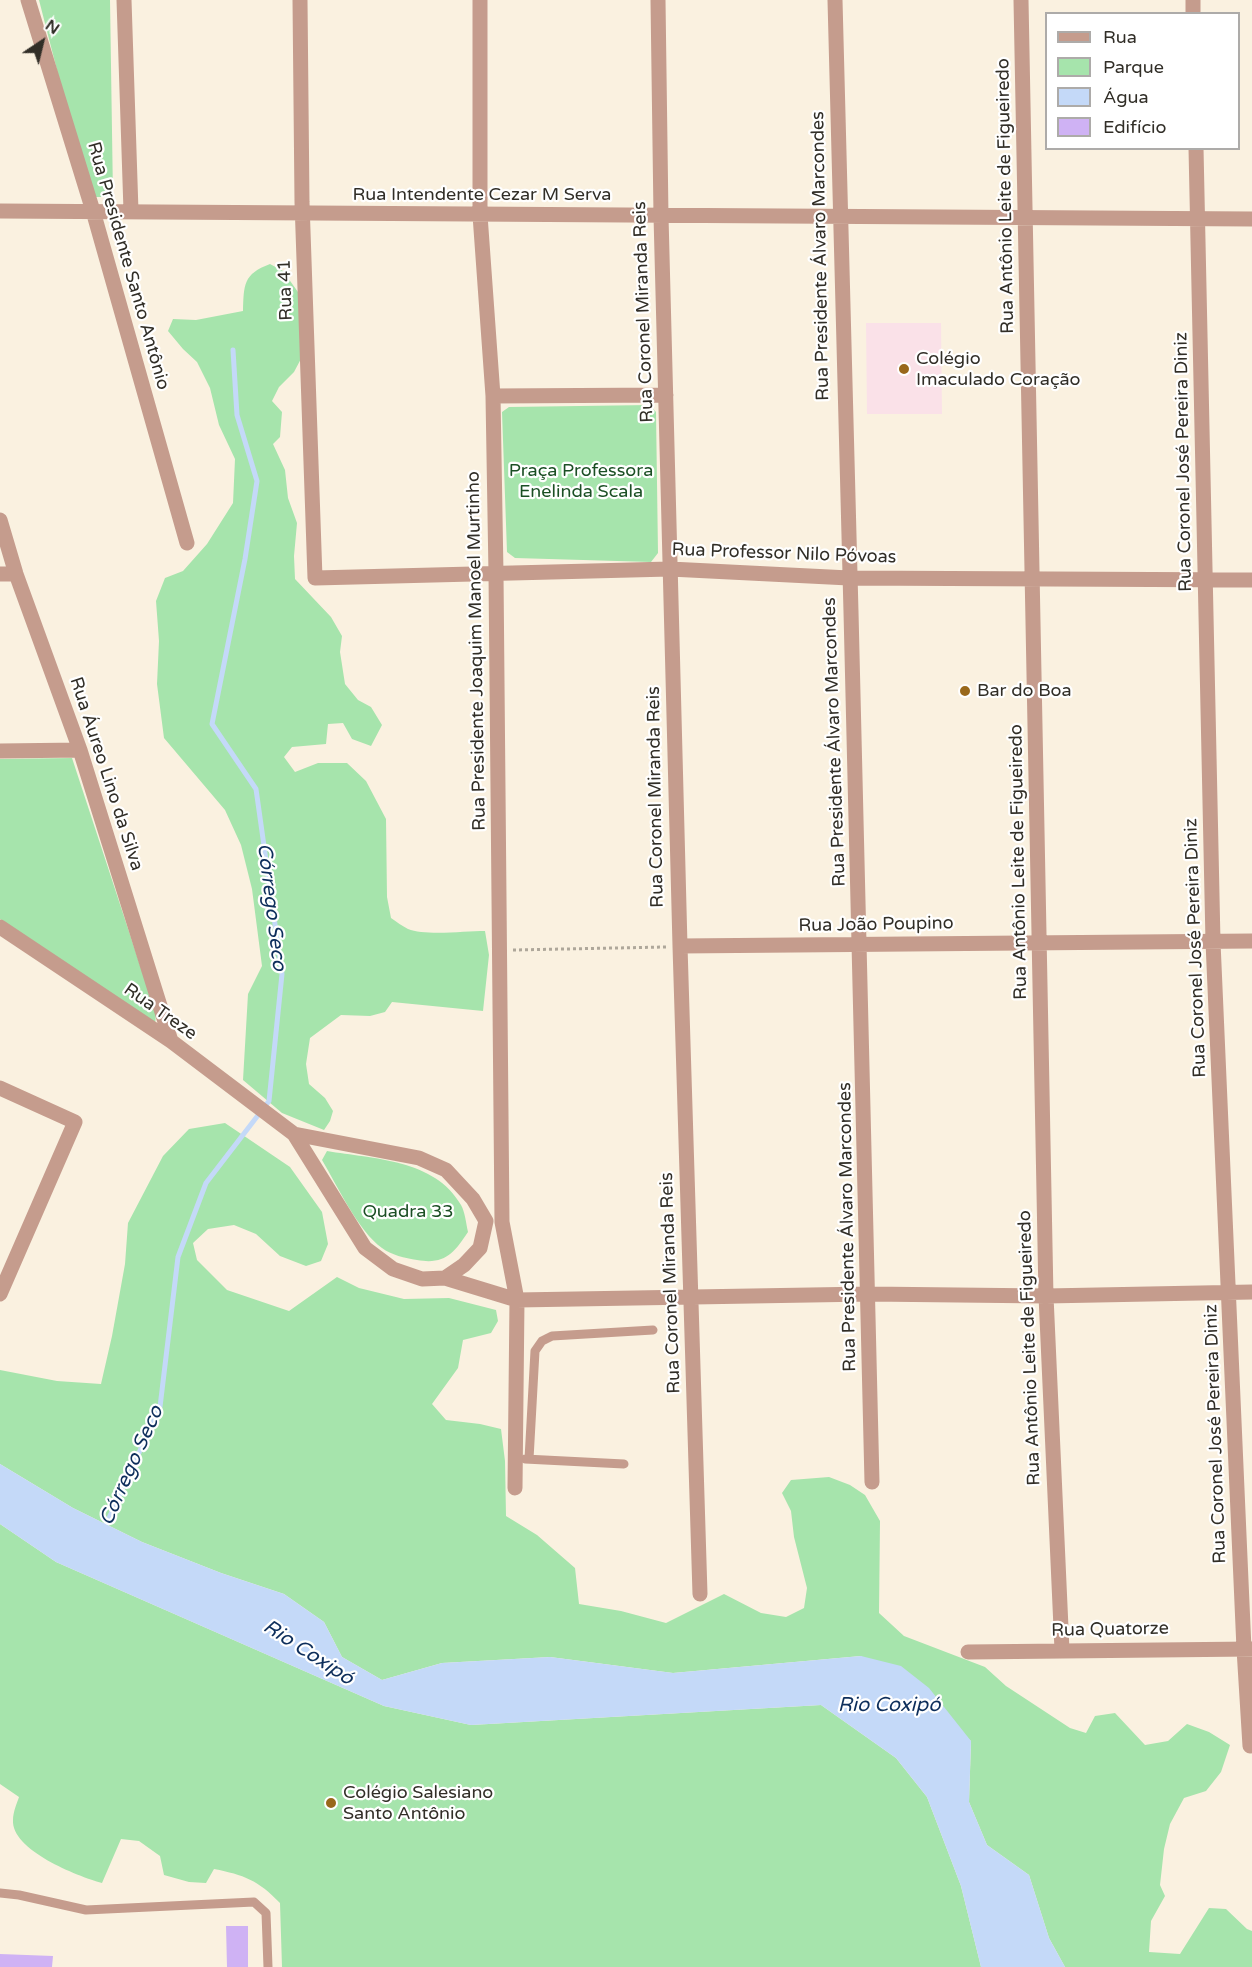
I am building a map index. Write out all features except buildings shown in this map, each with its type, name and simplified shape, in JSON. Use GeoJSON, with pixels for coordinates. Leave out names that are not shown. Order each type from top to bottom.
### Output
{"type":"FeatureCollection","features":[{"type":"Feature","properties":{"kind":"street","name":"Rua Presidente Santo Antônio"},"geometry":{"type":"LineString","coordinates":[[28,0],[93,211],[187,543]]}},
{"type":"Feature","properties":{"kind":"street"},"geometry":{"type":"LineString","coordinates":[[124,0],[131,211]]}},
{"type":"Feature","properties":{"kind":"street","name":"Rua 41"},"geometry":{"type":"LineString","coordinates":[[300,0],[303,213],[315,578]]}},
{"type":"Feature","properties":{"kind":"street","name":"Rua Presidente Joaquim Manoel Murtinho"},"geometry":{"type":"LineString","coordinates":[[480,0],[480,214],[493,396],[502,1222],[517,1300],[523,1459],[515,1488]]}},
{"type":"Feature","properties":{"kind":"street","name":"Rua Coronel Miranda Reis"},"geometry":{"type":"LineString","coordinates":[[658,0],[670,569],[700,1594]]}},
{"type":"Feature","properties":{"kind":"street","name":"Rua Presidente Álvaro Marcondes"},"geometry":{"type":"LineString","coordinates":[[835,0],[849,578],[861,945],[872,1482]]}},
{"type":"Feature","properties":{"kind":"street","name":"Rua Antônio Leite de Figueiredo"},"geometry":{"type":"LineString","coordinates":[[1021,0],[1046,1296],[1062,1650]]}},
{"type":"Feature","properties":{"kind":"street","name":"Rua Coronel José Pereira Diniz"},"geometry":{"type":"LineString","coordinates":[[1196,150],[1213,942],[1248,1649],[1250,1746]]}},
{"type":"Feature","properties":{"kind":"street","name":"Rua Intendente Cezar M Serva"},"geometry":{"type":"LineString","coordinates":[[0,211],[1252,219]]}},
{"type":"Feature","properties":{"kind":"street"},"geometry":{"type":"LineString","coordinates":[[493,396],[666,395]]}},
{"type":"Feature","properties":{"kind":"street","name":"Rua Áureo Lino da Silva"},"geometry":{"type":"LineString","coordinates":[[0,520],[16,574],[80,750],[171,1041]]}},
{"type":"Feature","properties":{"kind":"street","name":"Rua Professor Nilo Póvoas"},"geometry":{"type":"LineString","coordinates":[[315,578],[670,569],[849,578],[1252,580]]}},
{"type":"Feature","properties":{"kind":"street"},"geometry":{"type":"LineString","coordinates":[[0,574],[16,574]]}},
{"type":"Feature","properties":{"kind":"street"},"geometry":{"type":"LineString","coordinates":[[0,751],[80,750]]}},
{"type":"Feature","properties":{"kind":"street","name":"Rua Treze"},"geometry":{"type":"LineString","coordinates":[[0,927],[171,1041],[289,1130],[365,1248],[393,1269],[422,1279],[445,1278],[517,1300],[869,1294],[1046,1296],[1252,1292]]}},
{"type":"Feature","properties":{"kind":"street","name":"Rua João Poupino"},"geometry":{"type":"LineString","coordinates":[[680,946],[1252,941]]}},
{"type":"Feature","properties":{"kind":"street"},"geometry":{"type":"LineString","coordinates":[[0,1088],[75,1122],[0,1294]]}},
{"type":"Feature","properties":{"kind":"street","name":"Rua Treze"},"geometry":{"type":"LineString","coordinates":[[289,1130],[419,1158],[446,1170],[473,1198],[486,1221]]}},
{"type":"Feature","properties":{"kind":"street"},"geometry":{"type":"LineString","coordinates":[[445,1278],[464,1265],[480,1248],[486,1221],[502,1222]]}},
{"type":"Feature","properties":{"kind":"street","name":"Rua Quatorze"},"geometry":{"type":"LineString","coordinates":[[968,1652],[1248,1649]]}},
{"type":"Feature","properties":{"kind":"lane"},"geometry":{"type":"LineString","coordinates":[[624,1464],[523,1459],[535,1351],[542,1341],[552,1336],[653,1330]]}},
{"type":"Feature","properties":{"kind":"lane"},"geometry":{"type":"LineString","coordinates":[[0,1893],[86,1910],[254,1902],[266,1913],[268,1967]]}},
{"type":"Feature","properties":{"kind":"path"},"geometry":{"type":"LineString","coordinates":[[500,950],[680,946]]}},
{"type":"Feature","properties":{"kind":"shaded area","name":"Colégio Imaculado Coração"},"geometry":{"type":"Polygon","coordinates":[[[866,323],[941,323],[942,414],[867,414],[866,323]]]}},
{"type":"Feature","properties":{"kind":"green space"},"geometry":{"type":"Polygon","coordinates":[[[39,0],[110,0],[113,197],[95,197],[85,179],[39,0]]]}},
{"type":"Feature","properties":{"kind":"green space"},"geometry":{"type":"Polygon","coordinates":[[[270,264],[283,271],[298,292],[303,355],[294,372],[279,387],[272,401],[282,412],[280,437],[273,444],[285,470],[288,498],[297,523],[294,556],[295,579],[331,617],[342,636],[340,652],[345,684],[358,700],[371,707],[382,725],[371,746],[352,739],[343,723],[328,724],[326,744],[292,747],[284,757],[295,772],[318,763],[347,763],[366,781],[386,819],[387,897],[391,918],[415,931],[435,933],[485,931],[489,955],[483,1011],[392,1002],[385,1012],[370,1016],[341,1015],[310,1038],[306,1064],[309,1084],[325,1098],[333,1111],[324,1130],[282,1113],[243,1080],[248,994],[262,966],[252,889],[241,845],[225,810],[164,738],[157,684],[159,641],[156,601],[165,578],[183,571],[207,544],[233,503],[235,459],[219,425],[210,388],[197,362],[168,331],[173,319],[196,320],[243,311],[245,287],[250,276],[270,264]]]}},
{"type":"Feature","properties":{"kind":"green space","name":"Praça Professora Enelinda Scala"},"geometry":{"type":"Polygon","coordinates":[[[650,405],[656,412],[658,553],[651,562],[515,558],[507,552],[502,412],[509,407],[650,405]]]}},
{"type":"Feature","properties":{"kind":"green space"},"geometry":{"type":"Polygon","coordinates":[[[72,758],[156,1014],[155,1025],[0,919],[0,759],[72,758]]]}},
{"type":"Feature","properties":{"kind":"green space"},"geometry":{"type":"Polygon","coordinates":[[[225,1123],[290,1167],[322,1212],[328,1244],[321,1261],[306,1266],[280,1256],[256,1234],[234,1225],[208,1229],[193,1243],[197,1260],[227,1290],[289,1311],[337,1277],[359,1288],[404,1299],[449,1298],[496,1310],[498,1321],[491,1333],[463,1340],[458,1368],[432,1404],[446,1420],[501,1429],[505,1461],[506,1516],[537,1535],[575,1568],[579,1604],[621,1611],[666,1623],[724,1594],[761,1613],[786,1617],[804,1608],[807,1588],[794,1537],[791,1511],[782,1493],[791,1480],[829,1477],[850,1485],[865,1495],[880,1521],[879,1613],[904,1636],[985,1667],[1006,1686],[1070,1728],[1086,1733],[1095,1716],[1115,1713],[1145,1745],[1168,1741],[1187,1724],[1209,1732],[1230,1745],[1221,1772],[1206,1791],[1184,1798],[1170,1824],[1164,1849],[1160,1885],[1165,1896],[1151,1921],[1149,1952],[1180,1954],[1209,1908],[1226,1909],[1252,1931],[1252,1967],[1065,1967],[1049,1938],[1029,1875],[987,1845],[969,1802],[971,1741],[861,1656],[673,1673],[550,1657],[442,1663],[382,1680],[342,1657],[324,1622],[284,1594],[221,1573],[142,1542],[73,1508],[0,1464],[0,1370],[57,1381],[101,1384],[125,1264],[128,1223],[163,1156],[189,1129],[225,1123]]]}},
{"type":"Feature","properties":{"kind":"green space","name":"Quadra 33"},"geometry":{"type":"Polygon","coordinates":[[[327,1151],[383,1159],[436,1178],[450,1190],[461,1205],[468,1232],[448,1256],[435,1261],[408,1258],[386,1250],[365,1231],[349,1207],[322,1160],[327,1151]]]}},
{"type":"Feature","properties":{"kind":"green space","name":"Colégio Salesiano Santo Antônio"},"geometry":{"type":"Polygon","coordinates":[[[0,1524],[56,1562],[384,1706],[471,1725],[821,1705],[896,1758],[927,1797],[961,1886],[981,1967],[282,1967],[280,1903],[265,1889],[250,1880],[214,1869],[206,1883],[189,1882],[164,1875],[160,1856],[139,1841],[121,1839],[102,1883],[62,1868],[23,1842],[15,1831],[13,1820],[19,1797],[0,1784],[0,1524]]]}},
{"type":"Feature","properties":{"kind":"water","name":"Rio Coxipó"},"geometry":{"type":"Polygon","coordinates":[[[0,1464],[73,1508],[142,1542],[221,1573],[284,1594],[324,1622],[342,1657],[382,1680],[442,1663],[550,1657],[673,1673],[861,1656],[901,1666],[929,1688],[971,1741],[969,1802],[987,1845],[1029,1875],[1049,1938],[1065,1967],[981,1967],[961,1886],[927,1797],[896,1758],[821,1705],[471,1725],[384,1706],[56,1562],[0,1524],[0,1464]]]}},
{"type":"Feature","properties":{"kind":"waterway","name":"Córrego Seco"},"geometry":{"type":"LineString","coordinates":[[103,1531],[160,1407],[178,1257],[206,1183],[269,1101],[282,974],[256,789],[212,724],[245,559],[257,481],[237,415],[233,350]]}},
{"type":"Feature","properties":{"kind":"place","name":"Colégio Imaculado Coração"},"geometry":{"type":"Point","coordinates":[904,369]}},
{"type":"Feature","properties":{"kind":"place","name":"Bar do Boa"},"geometry":{"type":"Point","coordinates":[965,691]}},
{"type":"Feature","properties":{"kind":"place","name":"Colégio Salesiano Santo Antônio"},"geometry":{"type":"Point","coordinates":[331,1803]}}]}
